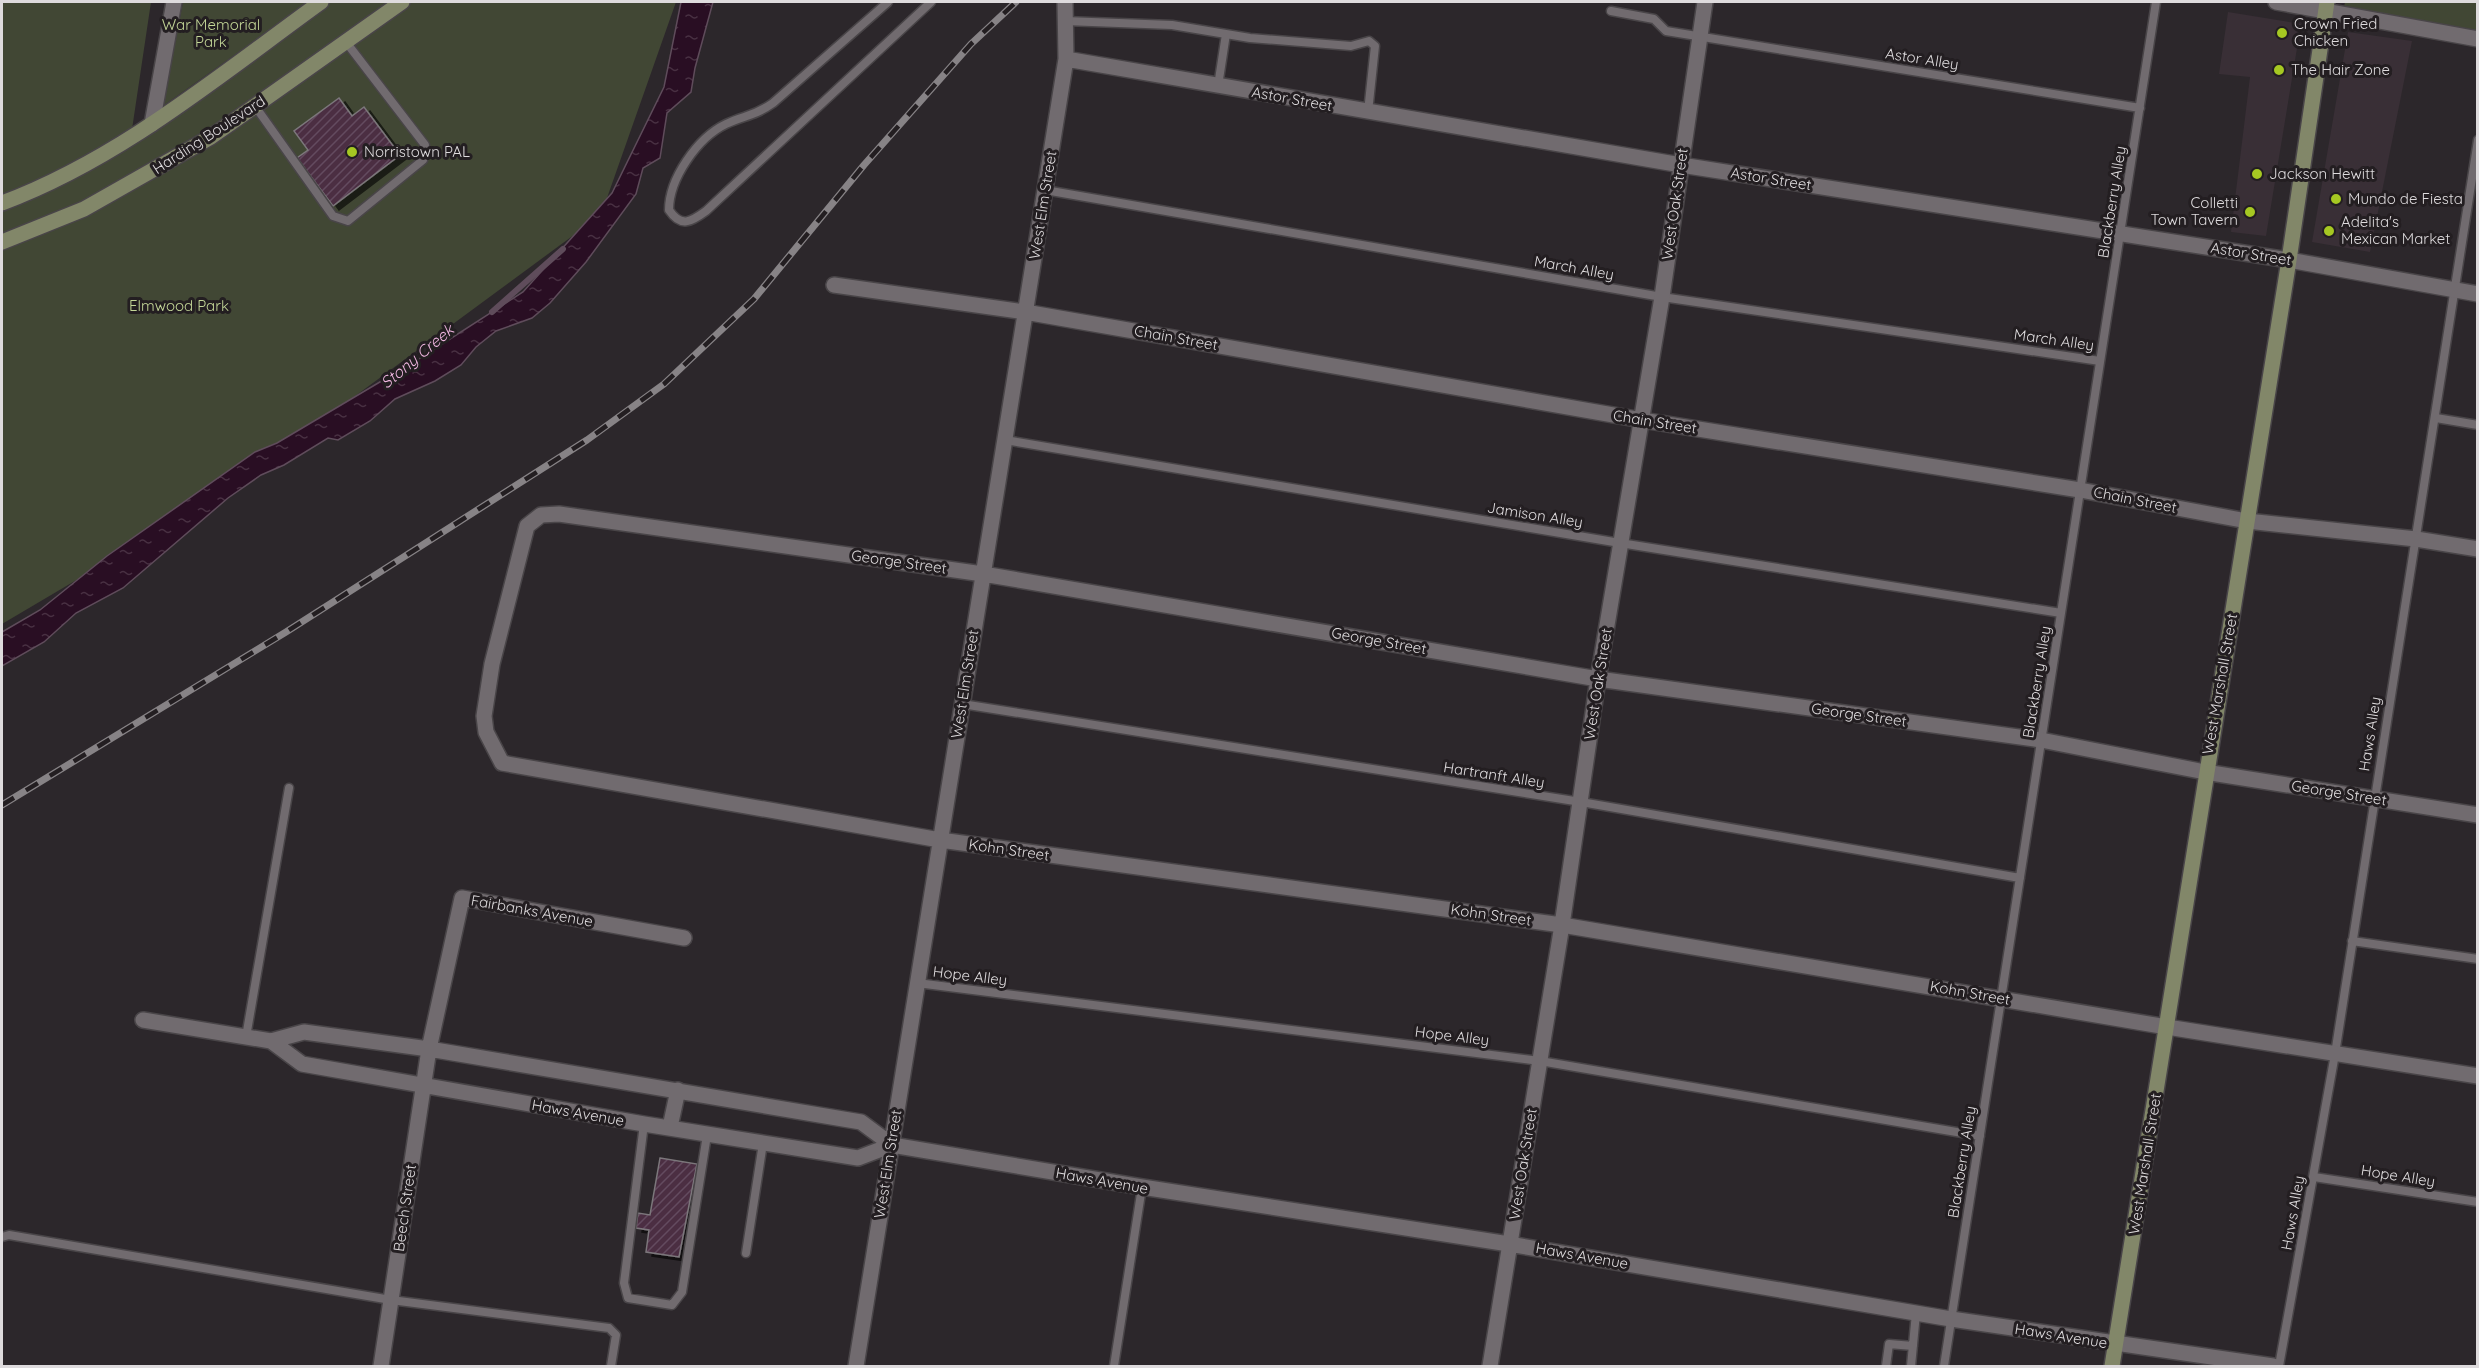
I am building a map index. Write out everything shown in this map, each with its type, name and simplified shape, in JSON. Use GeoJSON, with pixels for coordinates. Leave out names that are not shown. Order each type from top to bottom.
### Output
{"type":"FeatureCollection","features":[{"type":"Feature","properties":{"kind":"street"},"geometry":{"type":"LineString","coordinates":[[152,124],[174,2]]}},
{"type":"Feature","properties":{"kind":"street"},"geometry":{"type":"LineString","coordinates":[[2,203],[30,192],[152,124],[321,2]]}},
{"type":"Feature","properties":{"kind":"street","name":"Harding Boulevard"},"geometry":{"type":"LineString","coordinates":[[2,242],[84,209],[211,137],[402,2]]}},
{"type":"Feature","properties":{"kind":"street","name":"West Elm Street"},"geometry":{"type":"LineString","coordinates":[[856,1366],[1066,59],[1065,2]]}},
{"type":"Feature","properties":{"kind":"street","name":"West Oak Street"},"geometry":{"type":"LineString","coordinates":[[1490,1366],[1562,925],[1598,679],[1662,297],[1705,2]]}},
{"type":"Feature","properties":{"kind":"street"},"geometry":{"type":"LineString","coordinates":[[2276,2],[2327,6],[2478,39]]}},
{"type":"Feature","properties":{"kind":"street","name":"West Marshall Street"},"geometry":{"type":"LineString","coordinates":[[2112,1366],[2167,1027],[2205,772],[2289,260],[2327,6]]}},
{"type":"Feature","properties":{"kind":"street","name":"Astor Street"},"geometry":{"type":"LineString","coordinates":[[1066,59],[1681,165],[2289,260],[2478,294]]}},
{"type":"Feature","properties":{"kind":"street","name":"Chain Street"},"geometry":{"type":"LineString","coordinates":[[834,285],[1025,312],[1642,420],[2080,490],[2247,521],[2416,539],[2478,549]]}},
{"type":"Feature","properties":{"kind":"street","name":"George Street"},"geometry":{"type":"LineString","coordinates":[[502,764],[486,732],[484,716],[492,664],[526,526],[541,515],[559,514],[983,574],[1598,679],[2041,740],[2205,772],[2478,815]]}},
{"type":"Feature","properties":{"kind":"street","name":"Kohn Street"},"geometry":{"type":"LineString","coordinates":[[502,764],[940,840],[1562,925],[2167,1027],[2478,1076]]}},
{"type":"Feature","properties":{"kind":"street","name":"Fairbanks Avenue"},"geometry":{"type":"LineString","coordinates":[[429,1049],[462,898],[684,938]]}},
{"type":"Feature","properties":{"kind":"street","name":"Haws Avenue"},"geometry":{"type":"LineString","coordinates":[[143,1020],[271,1041],[304,1032],[429,1049],[861,1122],[892,1145],[1142,1187],[1509,1244],[1951,1319],[2272,1366]]}},
{"type":"Feature","properties":{"kind":"street","name":"Haws Avenue"},"geometry":{"type":"LineString","coordinates":[[271,1041],[302,1064],[707,1135],[858,1158],[892,1145]]}},
{"type":"Feature","properties":{"kind":"street","name":"Beech Street"},"geometry":{"type":"LineString","coordinates":[[381,1366],[429,1049]]}},
{"type":"Feature","properties":{"kind":"street"},"geometry":{"type":"LineString","coordinates":[[670,1127],[678,1090]]}},
{"type":"Feature","properties":{"kind":"lane"},"geometry":{"type":"LineString","coordinates":[[888,2],[773,103],[755,116],[726,124],[708,137],[674,181],[669,210],[676,220],[682,223],[691,222],[706,211],[931,2]]}},
{"type":"Feature","properties":{"kind":"lane","name":"Blackberry Alley"},"geometry":{"type":"LineString","coordinates":[[1944,1366],[2156,2]]}},
{"type":"Feature","properties":{"kind":"lane","name":"Astor Alley"},"geometry":{"type":"LineString","coordinates":[[1611,11],[1654,19],[1666,31],[2140,108]]}},
{"type":"Feature","properties":{"kind":"lane"},"geometry":{"type":"LineString","coordinates":[[1065,21],[1172,25],[1226,34],[1351,46],[1369,41],[1375,46],[1368,112]]}},
{"type":"Feature","properties":{"kind":"lane"},"geometry":{"type":"LineString","coordinates":[[1218,86],[1226,34]]}},
{"type":"Feature","properties":{"kind":"lane"},"geometry":{"type":"LineString","coordinates":[[255,106],[333,216],[348,221],[423,160],[425,145],[346,42]]}},
{"type":"Feature","properties":{"kind":"lane","name":"Haws Alley"},"geometry":{"type":"LineString","coordinates":[[2279,1366],[2335,1054],[2373,799],[2436,418],[2478,140]]}},
{"type":"Feature","properties":{"kind":"lane","name":"March Alley"},"geometry":{"type":"LineString","coordinates":[[1045,190],[1662,297],[2100,361]]}},
{"type":"Feature","properties":{"kind":"lane"},"geometry":{"type":"LineString","coordinates":[[2436,418],[2478,425]]}},
{"type":"Feature","properties":{"kind":"lane","name":"Jamison Alley"},"geometry":{"type":"LineString","coordinates":[[1005,440],[1620,543],[2061,613]]}},
{"type":"Feature","properties":{"kind":"lane","name":"Hartranft Alley"},"geometry":{"type":"LineString","coordinates":[[963,704],[1581,802],[2020,878]]}},
{"type":"Feature","properties":{"kind":"lane"},"geometry":{"type":"LineString","coordinates":[[246,1037],[289,788]]}},
{"type":"Feature","properties":{"kind":"lane"},"geometry":{"type":"LineString","coordinates":[[2352,941],[2478,959]]}},
{"type":"Feature","properties":{"kind":"lane","name":"Hope Alley"},"geometry":{"type":"LineString","coordinates":[[917,983],[1540,1061],[1980,1136]]}},
{"type":"Feature","properties":{"kind":"lane"},"geometry":{"type":"LineString","coordinates":[[644,1124],[624,1283],[628,1298],[672,1305],[682,1292],[707,1135]]}},
{"type":"Feature","properties":{"kind":"lane"},"geometry":{"type":"LineString","coordinates":[[746,1252],[763,1143]]}},
{"type":"Feature","properties":{"kind":"lane","name":"Hope Alley"},"geometry":{"type":"LineString","coordinates":[[2313,1177],[2478,1202]]}},
{"type":"Feature","properties":{"kind":"lane"},"geometry":{"type":"LineString","coordinates":[[1114,1366],[1142,1187]]}},
{"type":"Feature","properties":{"kind":"lane"},"geometry":{"type":"LineString","coordinates":[[2,1237],[9,1235],[391,1300],[609,1328],[616,1335],[611,1366]]}},
{"type":"Feature","properties":{"kind":"lane"},"geometry":{"type":"LineString","coordinates":[[1911,1366],[1916,1313]]}},
{"type":"Feature","properties":{"kind":"lane"},"geometry":{"type":"LineString","coordinates":[[1886,1366],[1889,1344],[1913,1346]]}},
{"type":"Feature","properties":{"kind":"shaded area"},"geometry":{"type":"Polygon","coordinates":[[[2228,12],[2301,24],[2266,236],[2231,232],[2250,77],[2219,74],[2228,12]]]}},
{"type":"Feature","properties":{"kind":"shaded area"},"geometry":{"type":"Polygon","coordinates":[[[2348,32],[2412,41],[2370,252],[2312,242],[2348,32]]]}},
{"type":"Feature","properties":{"kind":"green space","name":"Elmwood Park"},"geometry":{"type":"Polygon","coordinates":[[[2,2],[151,2],[131,136],[320,2],[676,2],[601,215],[222,494],[2,624],[2,2]]]}},
{"type":"Feature","properties":{"kind":"green space","name":"War Memorial Park"},"geometry":{"type":"Polygon","coordinates":[[[183,2],[309,2],[163,106],[183,2]]]}},
{"type":"Feature","properties":{"kind":"green space"},"geometry":{"type":"Polygon","coordinates":[[[2345,2],[2477,2],[2477,40],[2343,13],[2345,2]]]}},
{"type":"Feature","properties":{"kind":"water"},"geometry":{"type":"Polygon","coordinates":[[[681,2],[713,2],[695,68],[691,92],[667,113],[660,158],[643,168],[636,194],[586,262],[550,303],[532,318],[496,331],[476,347],[461,365],[435,381],[395,399],[370,421],[338,440],[328,438],[284,465],[261,475],[228,498],[123,588],[76,613],[44,642],[2,666],[2,632],[40,610],[107,556],[255,452],[277,443],[422,357],[523,292],[612,193],[664,87],[681,2]]]}},
{"type":"Feature","properties":{"kind":"building","name":"Norristown PAL"},"geometry":{"type":"Polygon","coordinates":[[[339,98],[352,116],[364,107],[400,155],[333,206],[297,158],[308,150],[294,131],[339,98]]]}},
{"type":"Feature","properties":{"kind":"building"},"geometry":{"type":"Polygon","coordinates":[[[660,1158],[697,1164],[679,1257],[646,1252],[649,1230],[636,1228],[638,1213],[650,1215],[660,1158]]]}},
{"type":"Feature","properties":{"kind":"waterway","name":"Stony Creek"},"geometry":{"type":"LineString","coordinates":[[492,312],[563,249]]}},
{"type":"Feature","properties":{"kind":"railway"},"geometry":{"type":"LineString","coordinates":[[2,805],[286,632],[587,440],[664,384],[754,299],[864,165],[971,44],[1016,2]]}},
{"type":"Feature","properties":{"kind":"place","name":"Crown Fried Chicken"},"geometry":{"type":"Point","coordinates":[2282,33]}},
{"type":"Feature","properties":{"kind":"place","name":"The Hair Zone"},"geometry":{"type":"Point","coordinates":[2279,70]}},
{"type":"Feature","properties":{"kind":"place","name":"Norristown PAL"},"geometry":{"type":"Point","coordinates":[352,152]}},
{"type":"Feature","properties":{"kind":"place","name":"Jackson Hewitt"},"geometry":{"type":"Point","coordinates":[2257,174]}},
{"type":"Feature","properties":{"kind":"place","name":"Mundo de Fiesta"},"geometry":{"type":"Point","coordinates":[2336,199]}},
{"type":"Feature","properties":{"kind":"place","name":"Colletti Town Tavern"},"geometry":{"type":"Point","coordinates":[2250,212]}},
{"type":"Feature","properties":{"kind":"place","name":"Adelita's Mexican Market"},"geometry":{"type":"Point","coordinates":[2329,231]}}]}
